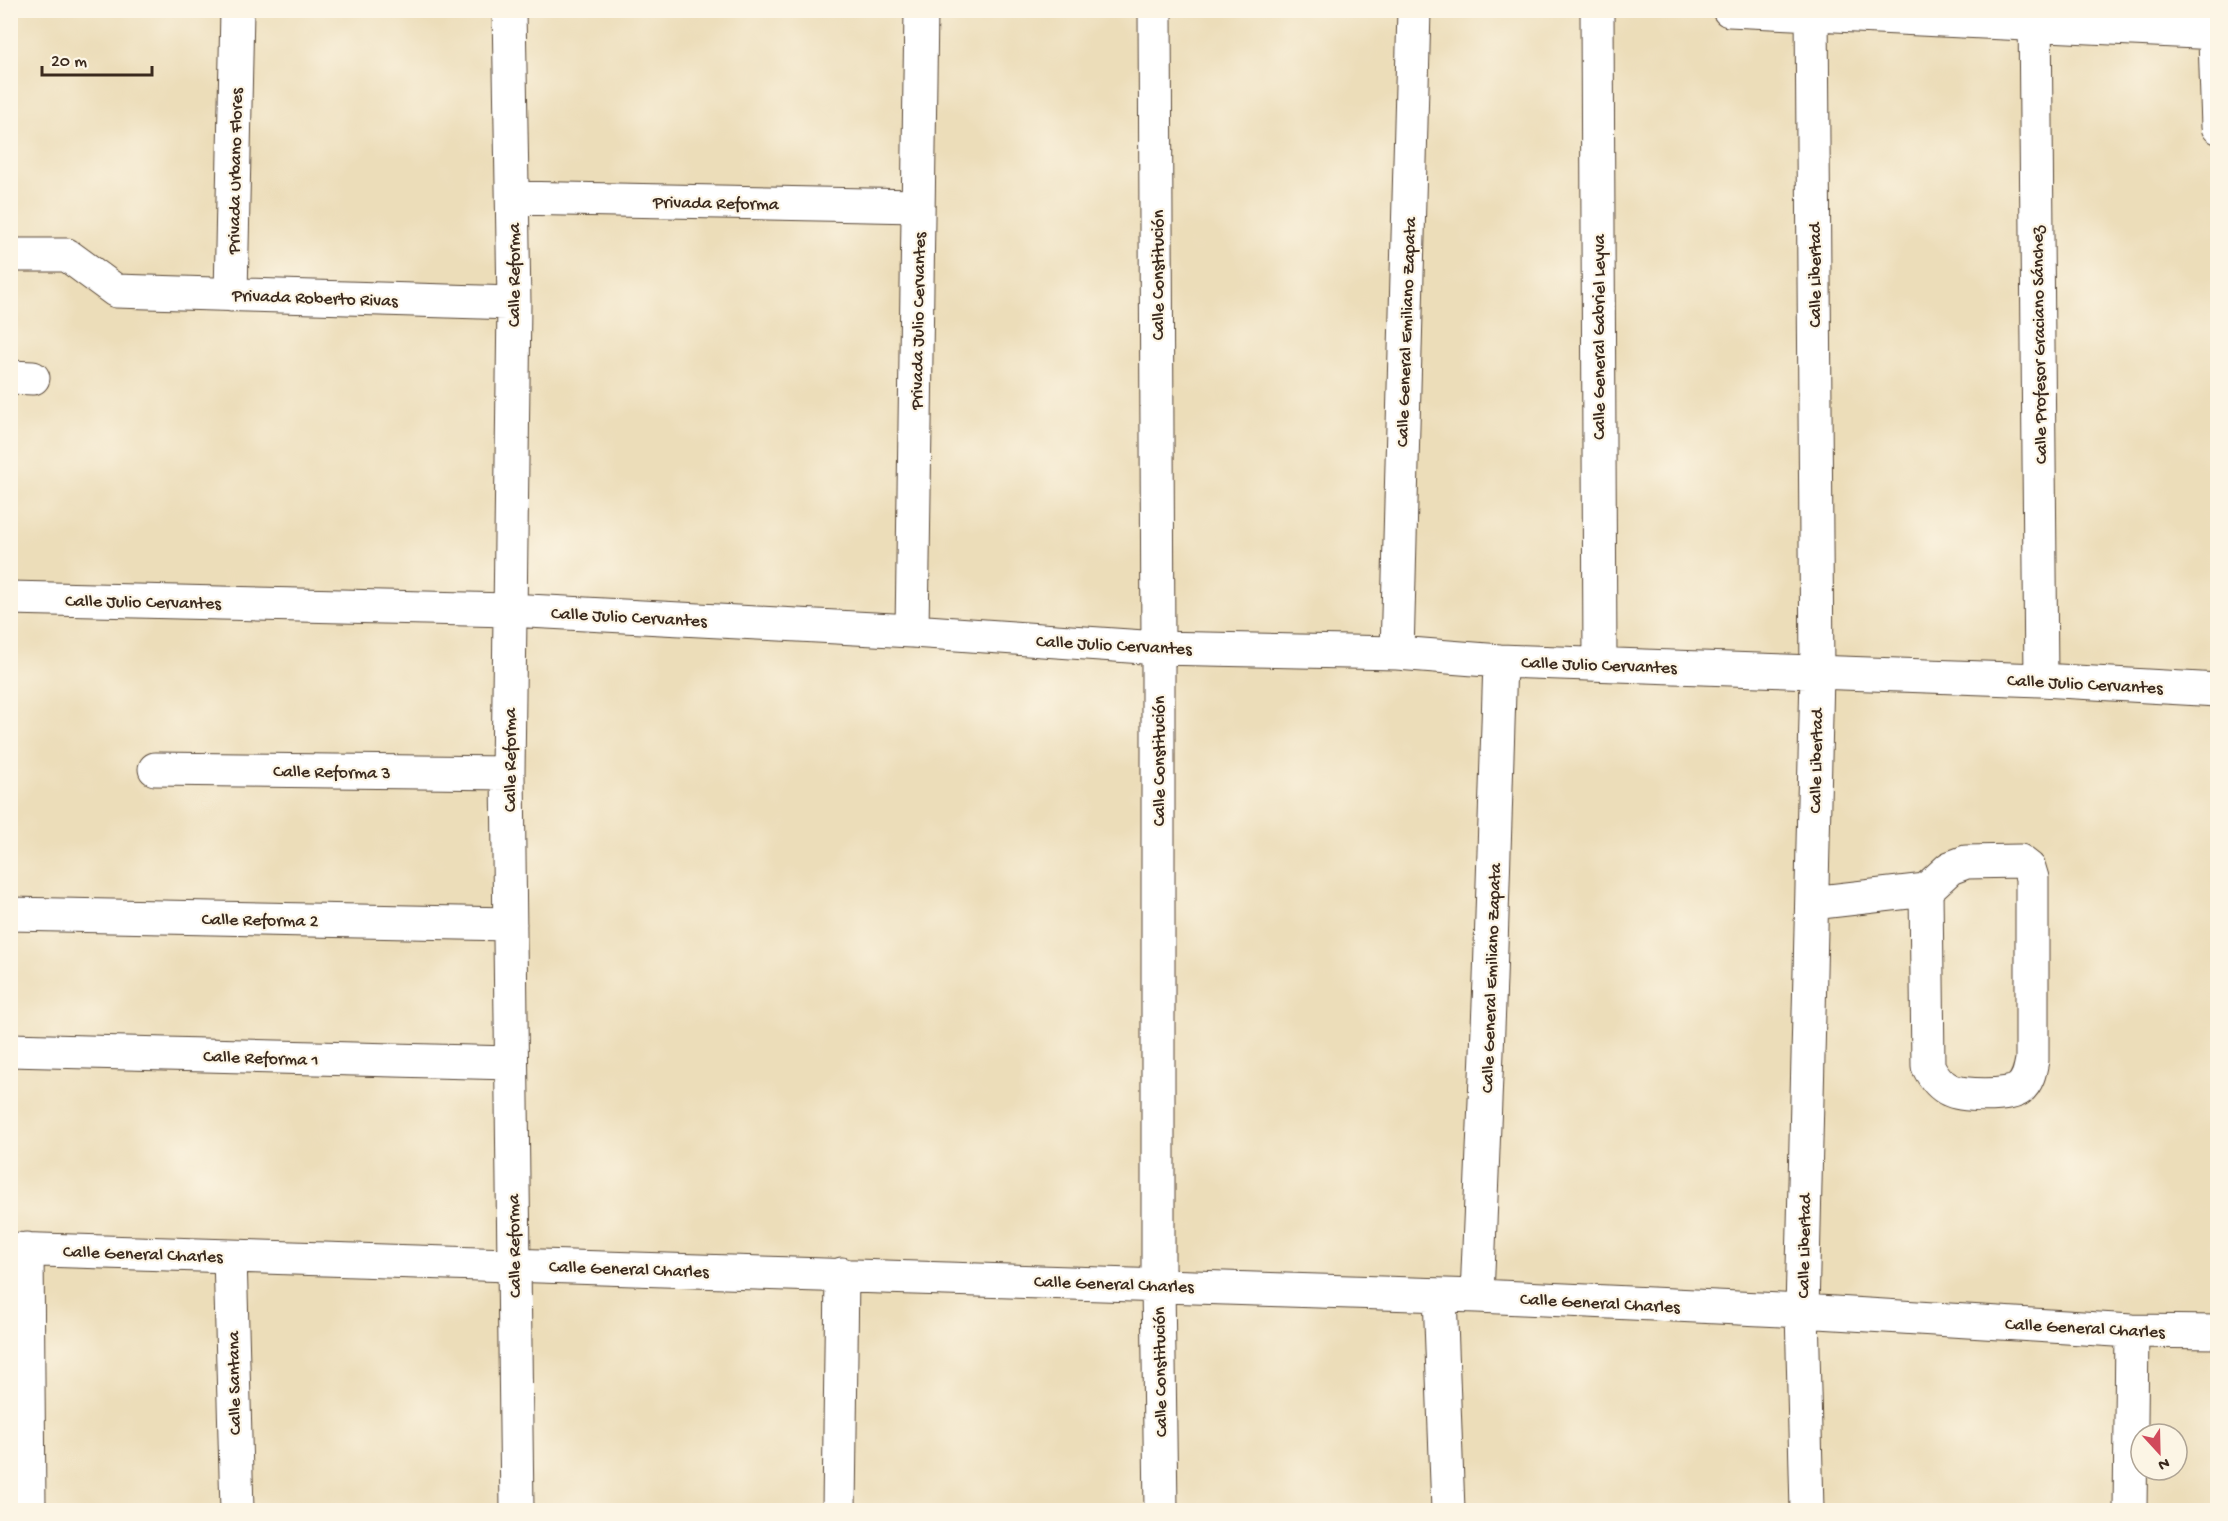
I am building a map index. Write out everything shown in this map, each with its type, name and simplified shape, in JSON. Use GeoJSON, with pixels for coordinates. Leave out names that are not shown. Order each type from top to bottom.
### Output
{"type":"FeatureCollection","features":[{"type":"Feature","properties":{"kind":"street","name":"Privada Urbano Flores"},"geometry":{"type":"LineString","coordinates":[[231,295],[237,10]]}},
{"type":"Feature","properties":{"kind":"street","name":"Calle Reforma"},"geometry":{"type":"LineString","coordinates":[[509,10],[514,303],[508,773],[517,1510]]}},
{"type":"Feature","properties":{"kind":"street","name":"Privada Julio Cervantes"},"geometry":{"type":"LineString","coordinates":[[912,631],[921,10]]}},
{"type":"Feature","properties":{"kind":"street","name":"Calle Constitución"},"geometry":{"type":"LineString","coordinates":[[1155,10],[1158,1284],[1161,1510]]}},
{"type":"Feature","properties":{"kind":"street","name":"Calle General Emiliano Zapata"},"geometry":{"type":"LineString","coordinates":[[1396,653],[1414,10]]}},
{"type":"Feature","properties":{"kind":"street","name":"Calle General Gabriel Leyva"},"geometry":{"type":"LineString","coordinates":[[1597,10],[1600,663]]}},
{"type":"Feature","properties":{"kind":"street"},"geometry":{"type":"LineString","coordinates":[[1729,10],[2035,17],[2215,26],[2217,127]]}},
{"type":"Feature","properties":{"kind":"street","name":"Calle Libertad"},"geometry":{"type":"LineString","coordinates":[[1807,1510],[1802,1311],[1817,674],[1812,12]]}},
{"type":"Feature","properties":{"kind":"street","name":"Calle Profesor Graciano Sánchez"},"geometry":{"type":"LineString","coordinates":[[2035,17],[2041,681]]}},
{"type":"Feature","properties":{"kind":"street","name":"Privada Reforma"},"geometry":{"type":"LineString","coordinates":[[513,198],[918,206]]}},
{"type":"Feature","properties":{"kind":"street","name":"Privada Roberto Rivas"},"geometry":{"type":"LineString","coordinates":[[10,255],[67,255],[116,291],[514,303]]}},
{"type":"Feature","properties":{"kind":"street","name":"Calle Julio Cervantes"},"geometry":{"type":"LineString","coordinates":[[10,597],[509,610],[912,631],[1158,648],[1396,653],[1500,661],[1600,663],[2217,690]]}},
{"type":"Feature","properties":{"kind":"street","name":"Calle General Emiliano Zapata"},"geometry":{"type":"LineString","coordinates":[[1477,1296],[1491,979],[1500,661]]}},
{"type":"Feature","properties":{"kind":"street","name":"Calle Reforma 3"},"geometry":{"type":"LineString","coordinates":[[155,769],[508,773]]}},
{"type":"Feature","properties":{"kind":"street"},"geometry":{"type":"LineString","coordinates":[[1812,903],[1926,890],[1950,868],[1966,862],[2020,861],[2029,868],[2032,878],[2032,1060],[2029,1076],[2018,1090],[2005,1095],[1952,1092],[1941,1085],[1928,1066],[1926,890]]}},
{"type":"Feature","properties":{"kind":"street","name":"Calle Reforma 2"},"geometry":{"type":"LineString","coordinates":[[10,914],[510,924]]}},
{"type":"Feature","properties":{"kind":"street","name":"Calle Reforma 1"},"geometry":{"type":"LineString","coordinates":[[10,1050],[511,1063]]}},
{"type":"Feature","properties":{"kind":"street"},"geometry":{"type":"LineString","coordinates":[[19,1249],[29,1510]]}},
{"type":"Feature","properties":{"kind":"street","name":"Calle General Charles"},"geometry":{"type":"LineString","coordinates":[[19,1249],[1477,1296],[1802,1311],[2132,1331],[2217,1332]]}},
{"type":"Feature","properties":{"kind":"street","name":"Calle Santana"},"geometry":{"type":"LineString","coordinates":[[230,1256],[237,1510]]}},
{"type":"Feature","properties":{"kind":"street"},"geometry":{"type":"LineString","coordinates":[[839,1510],[842,1274]]}},
{"type":"Feature","properties":{"kind":"street"},"geometry":{"type":"LineString","coordinates":[[1440,1295],[1448,1510]]}},
{"type":"Feature","properties":{"kind":"street"},"geometry":{"type":"LineString","coordinates":[[2130,1510],[2132,1331]]}}]}
